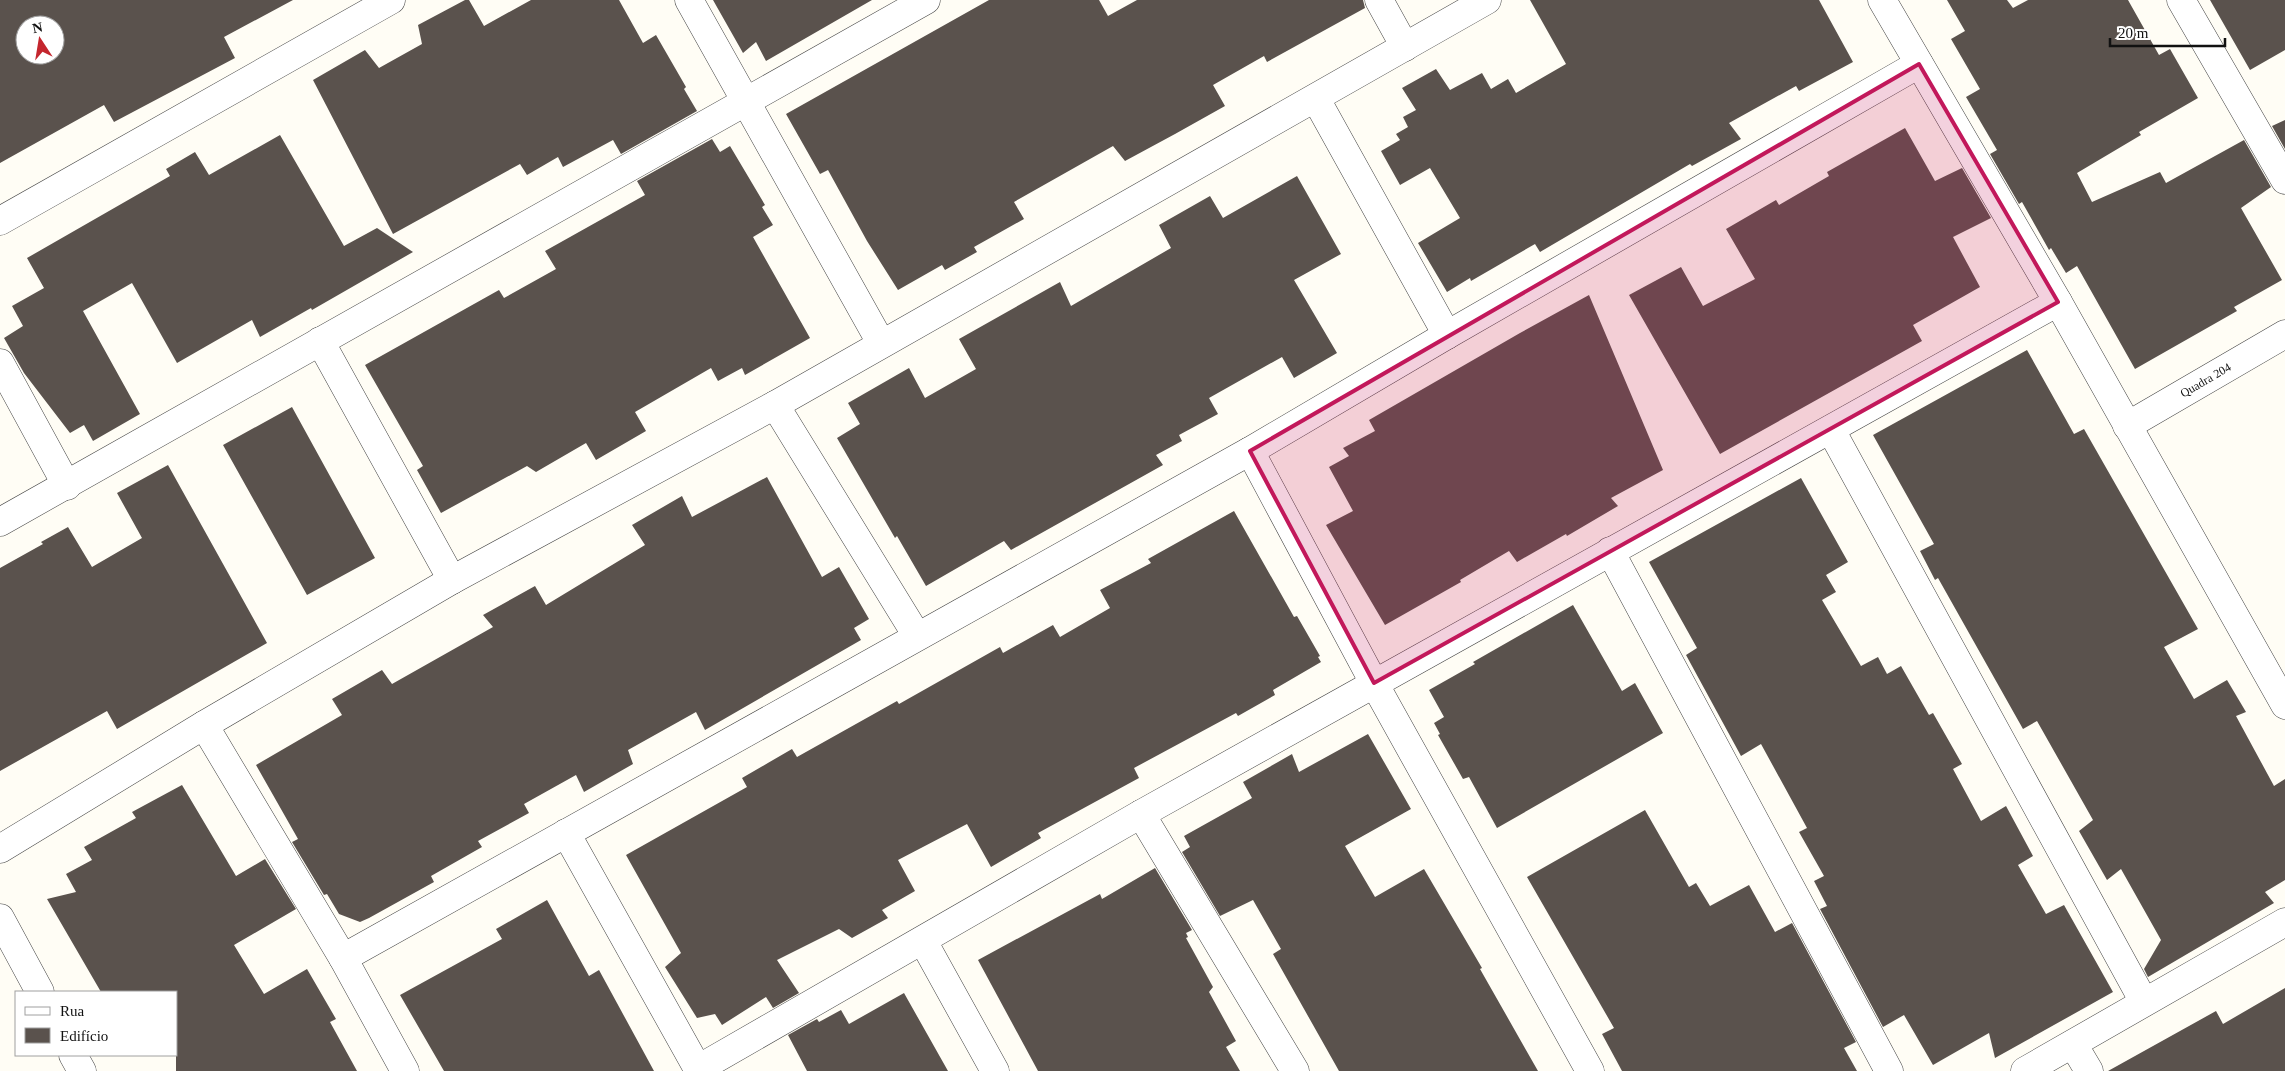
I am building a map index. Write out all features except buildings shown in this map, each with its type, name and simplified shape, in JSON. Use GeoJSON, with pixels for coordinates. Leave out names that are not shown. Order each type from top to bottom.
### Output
{"type":"FeatureCollection","features":[{"type":"Feature","properties":{"kind":"street"},"geometry":{"type":"LineString","coordinates":[[0,221],[391,0]]}},
{"type":"Feature","properties":{"kind":"street"},"geometry":{"type":"LineString","coordinates":[[689,0],[748,102],[881,343]]}},
{"type":"Feature","properties":{"kind":"street"},"geometry":{"type":"LineString","coordinates":[[0,522],[68,486],[320,341],[748,102],[926,0]]}},
{"type":"Feature","properties":{"kind":"street"},"geometry":{"type":"LineString","coordinates":[[1379,0],[1405,47]]}},
{"type":"Feature","properties":{"kind":"street"},"geometry":{"type":"LineString","coordinates":[[0,849],[204,725],[452,580],[775,405],[881,343],[1316,99],[1487,0]]}},
{"type":"Feature","properties":{"kind":"street"},"geometry":{"type":"LineString","coordinates":[[1882,0],[2058,302],[2285,704]]}},
{"type":"Feature","properties":{"kind":"street"},"geometry":{"type":"LineString","coordinates":[[2181,0],[2285,180]]}},
{"type":"Feature","properties":{"kind":"street"},"geometry":{"type":"LineString","coordinates":[[343,958],[1250,451],[1447,335],[1919,64]]}},
{"type":"Feature","properties":{"kind":"street"},"geometry":{"type":"LineString","coordinates":[[1316,99],[1447,335]]}},
{"type":"Feature","properties":{"kind":"street"},"geometry":{"type":"LineString","coordinates":[[566,833],[698,1070],[1141,814],[1374,682],[1831,430],[2058,302]]}},
{"type":"Feature","properties":{"kind":"street","name":"Quadra 204"},"geometry":{"type":"LineString","coordinates":[[2127,426],[2285,334]]}},
{"type":"Feature","properties":{"kind":"street"},"geometry":{"type":"LineString","coordinates":[[320,341],[452,580]]}},
{"type":"Feature","properties":{"kind":"street"},"geometry":{"type":"LineString","coordinates":[[0,363],[68,486]]}},
{"type":"Feature","properties":{"kind":"street"},"geometry":{"type":"LineString","coordinates":[[775,405],[917,636]]}},
{"type":"Feature","properties":{"kind":"street"},"geometry":{"type":"LineString","coordinates":[[1831,430],[2144,1002]]}},
{"type":"Feature","properties":{"kind":"street"},"geometry":{"type":"LineString","coordinates":[[1250,451],[1374,682],[1590,1071]]}},
{"type":"Feature","properties":{"kind":"street"},"geometry":{"type":"LineString","coordinates":[[1610,551],[1889,1071]]}},
{"type":"Feature","properties":{"kind":"street"},"geometry":{"type":"LineString","coordinates":[[204,725],[343,958],[405,1071]]}},
{"type":"Feature","properties":{"kind":"street"},"geometry":{"type":"LineString","coordinates":[[1141,814],[1295,1071]]}},
{"type":"Feature","properties":{"kind":"street"},"geometry":{"type":"LineString","coordinates":[[0,918],[39,991]]}},
{"type":"Feature","properties":{"kind":"street"},"geometry":{"type":"LineString","coordinates":[[2025,1071],[2285,922]]}},
{"type":"Feature","properties":{"kind":"street"},"geometry":{"type":"LineString","coordinates":[[923,941],[995,1071]]}},
{"type":"Feature","properties":{"kind":"street"},"geometry":{"type":"LineString","coordinates":[[2073,1044],[2089,1071]]}},
{"type":"Feature","properties":{"kind":"street"},"geometry":{"type":"LineString","coordinates":[[74,1056],[82,1071]]}},
{"type":"Feature","properties":{"kind":"highlighted area"},"geometry":{"type":"Polygon","coordinates":[[[1919,64],[2058,302],[1374,683],[1250,451],[1919,64]]]}}]}
